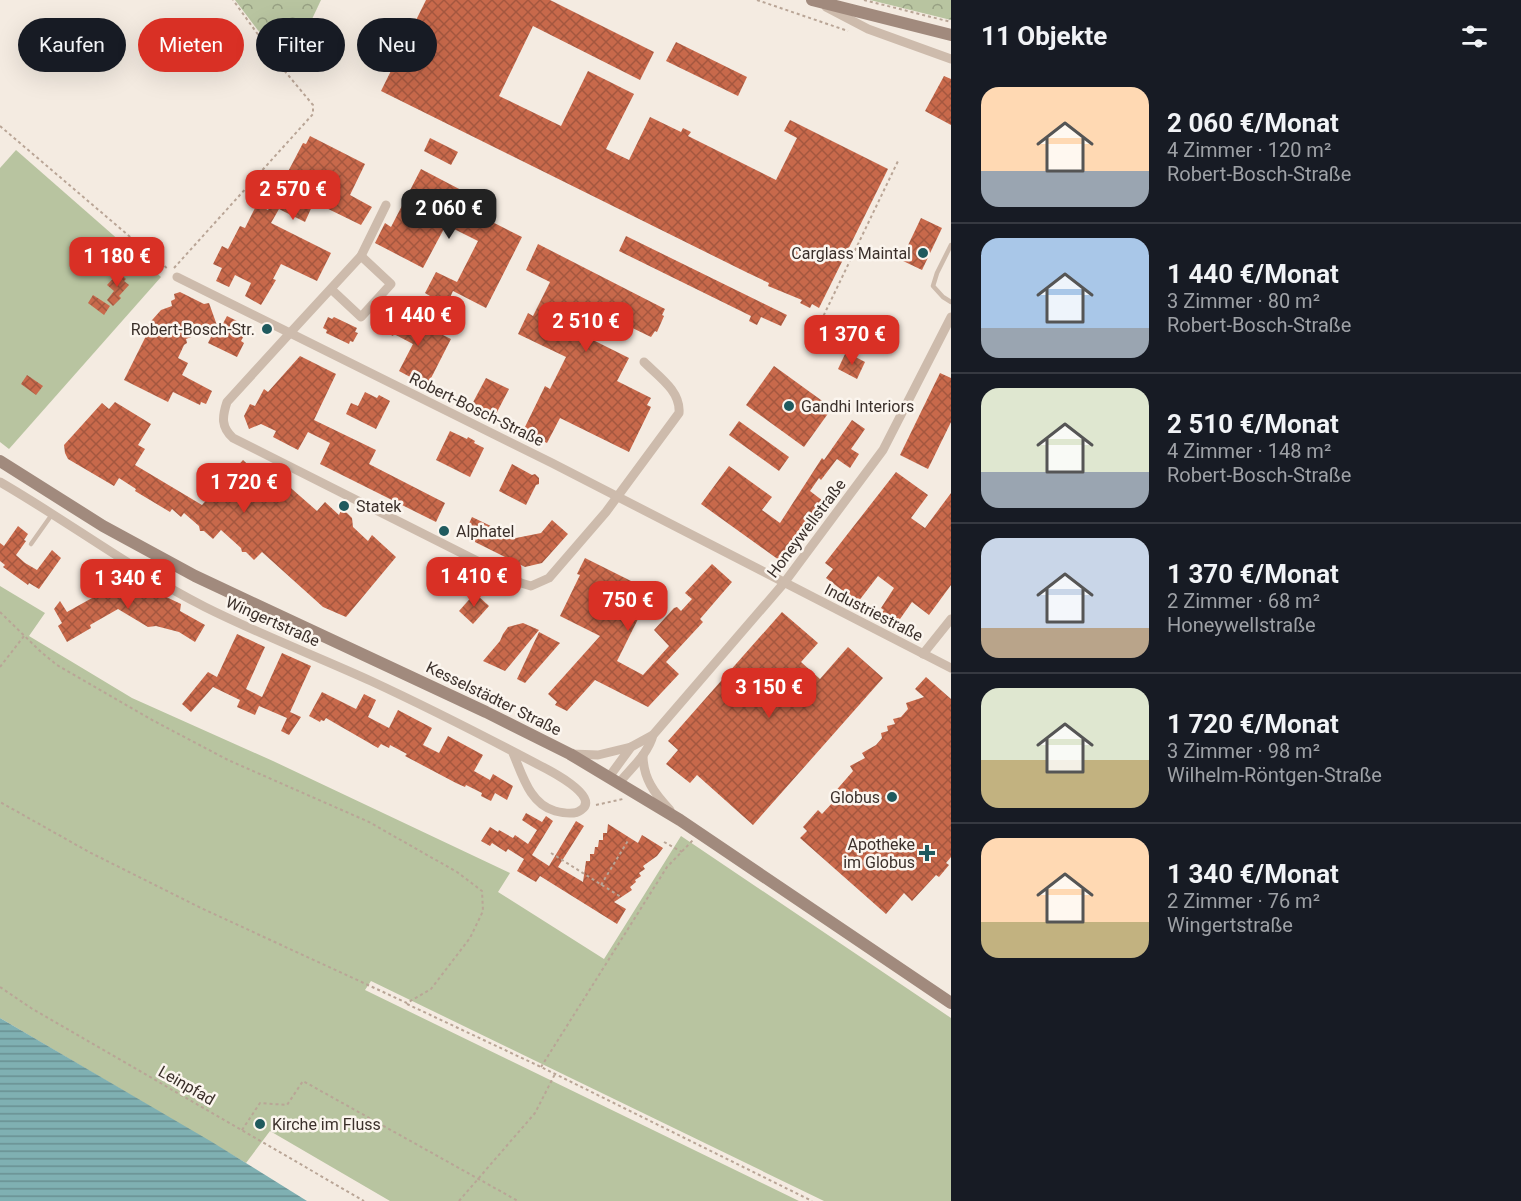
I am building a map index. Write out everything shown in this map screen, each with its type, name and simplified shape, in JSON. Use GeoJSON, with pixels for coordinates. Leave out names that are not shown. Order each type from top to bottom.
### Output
{"type":"FeatureCollection","features":[{"type":"Feature","properties":{"kind":"main road"},"geometry":{"type":"LineString","coordinates":[[814,0],[951,35]]}},
{"type":"Feature","properties":{"kind":"main road","name":"Kesselstädter Straße"},"geometry":{"type":"LineString","coordinates":[[0,461],[103,526],[195,576],[486,712],[570,754],[680,820],[951,1003]]}},
{"type":"Feature","properties":{"kind":"street"},"geometry":{"type":"LineString","coordinates":[[814,0],[868,29],[951,59]]}},
{"type":"Feature","properties":{"kind":"street"},"geometry":{"type":"LineString","coordinates":[[386,205],[361,256],[227,402],[223,412],[223,421],[226,431],[233,438],[531,586],[549,578],[618,496],[679,413],[680,406],[675,394],[644,362]]}},
{"type":"Feature","properties":{"kind":"street"},"geometry":{"type":"LineString","coordinates":[[331,289],[362,317],[391,284],[361,256]]}},
{"type":"Feature","properties":{"kind":"street","name":"Robert-Bosch-Straße"},"geometry":{"type":"LineString","coordinates":[[177,277],[618,496],[784,583]]}},
{"type":"Feature","properties":{"kind":"street","name":"Honeywellstraße"},"geometry":{"type":"LineString","coordinates":[[570,754],[598,754],[631,747],[653,735],[784,583],[883,450],[951,317]]}},
{"type":"Feature","properties":{"kind":"street","name":"Wingertstraße"},"geometry":{"type":"LineString","coordinates":[[0,482],[53,513],[166,586],[203,606],[240,625],[433,710],[512,751],[576,787],[584,797],[584,807]]}},
{"type":"Feature","properties":{"kind":"street","name":"Industriestraße"},"geometry":{"type":"LineString","coordinates":[[784,583],[951,669]]}},
{"type":"Feature","properties":{"kind":"street"},"geometry":{"type":"LineString","coordinates":[[923,654],[951,619]]}},
{"type":"Feature","properties":{"kind":"street","name":"Honeywellstraße"},"geometry":{"type":"LineString","coordinates":[[620,783],[643,755],[653,735]]}},
{"type":"Feature","properties":{"kind":"street","name":"Honeywellstraße"},"geometry":{"type":"LineString","coordinates":[[620,783],[631,747]]}},
{"type":"Feature","properties":{"kind":"street"},"geometry":{"type":"LineString","coordinates":[[512,751],[529,790],[544,807],[565,813],[580,811],[584,807]]}},
{"type":"Feature","properties":{"kind":"street"},"geometry":{"type":"LineString","coordinates":[[643,755],[646,778],[657,796],[680,820]]}},
{"type":"Feature","properties":{"kind":"lane"},"geometry":{"type":"LineString","coordinates":[[951,245],[933,286],[951,302]]}},
{"type":"Feature","properties":{"kind":"lane"},"geometry":{"type":"LineString","coordinates":[[31,544],[53,513]]}},
{"type":"Feature","properties":{"kind":"path"},"geometry":{"type":"LineString","coordinates":[[0,126],[171,272],[313,114],[313,105],[283,69],[233,0]]}},
{"type":"Feature","properties":{"kind":"path"},"geometry":{"type":"LineString","coordinates":[[864,0],[951,22]]}},
{"type":"Feature","properties":{"kind":"path"},"geometry":{"type":"LineString","coordinates":[[821,321],[899,159]]}},
{"type":"Feature","properties":{"kind":"path"},"geometry":{"type":"LineString","coordinates":[[0,612],[57,664],[154,722],[228,760],[369,822],[457,872],[482,891],[483,911],[470,938],[431,989],[407,1004]]}},
{"type":"Feature","properties":{"kind":"path"},"geometry":{"type":"LineString","coordinates":[[0,667],[24,636]]}},
{"type":"Feature","properties":{"kind":"path"},"geometry":{"type":"LineString","coordinates":[[584,807],[624,799],[620,783]]}},
{"type":"Feature","properties":{"kind":"path"},"geometry":{"type":"LineString","coordinates":[[0,802],[89,852],[191,903],[541,1067],[812,1201]]}},
{"type":"Feature","properties":{"kind":"path"},"geometry":{"type":"LineString","coordinates":[[541,1067],[667,867],[698,833]]}},
{"type":"Feature","properties":{"kind":"path"},"geometry":{"type":"LineString","coordinates":[[601,885],[629,839]]}},
{"type":"Feature","properties":{"kind":"path"},"geometry":{"type":"LineString","coordinates":[[664,842],[682,852]]}},
{"type":"Feature","properties":{"kind":"path"},"geometry":{"type":"LineString","coordinates":[[551,853],[621,897]]}},
{"type":"Feature","properties":{"kind":"path","name":"Leinpfad"},"geometry":{"type":"LineString","coordinates":[[0,987],[31,1008],[364,1201]]}},
{"type":"Feature","properties":{"kind":"path"},"geometry":{"type":"LineString","coordinates":[[459,1201],[535,1113],[555,1074]]}},
{"type":"Feature","properties":{"kind":"path"},"geometry":{"type":"LineString","coordinates":[[242,1130],[260,1102],[287,1105],[303,1081],[518,1201]]}},
{"type":"Feature","properties":{"kind":"green space"},"geometry":{"type":"Polygon","coordinates":[[[235,0],[321,0],[313,18],[256,18],[256,28],[235,0]]]}},
{"type":"Feature","properties":{"kind":"green space"},"geometry":{"type":"Polygon","coordinates":[[[870,0],[951,0],[951,20],[870,0]]]}},
{"type":"Feature","properties":{"kind":"green space"},"geometry":{"type":"Polygon","coordinates":[[[16,150],[161,277],[9,449],[0,442],[0,168],[16,150]]]}},
{"type":"Feature","properties":{"kind":"green space"},"geometry":{"type":"Polygon","coordinates":[[[0,586],[45,613],[29,636],[132,698],[273,761],[510,873],[498,892],[604,959],[681,836],[951,1018],[951,1201],[824,1201],[371,981],[365,990],[799,1201],[390,1201],[270,1131],[246,1163],[0,1018],[0,586]]]}},
{"type":"Feature","properties":{"kind":"water"},"geometry":{"type":"Polygon","coordinates":[[[0,1018],[212,1142],[307,1201],[0,1201],[0,1018]]]}},
{"type":"Feature","properties":{"kind":"building"},"geometry":{"type":"Polygon","coordinates":[[[426,0],[550,0],[654,52],[640,80],[533,26],[499,96],[561,126],[588,71],[634,94],[606,149],[629,160],[650,117],[681,132],[683,128],[691,132],[688,136],[776,180],[797,138],[784,131],[790,120],[888,169],[819,308],[812,304],[810,308],[800,303],[802,300],[768,286],[769,283],[381,91],[390,72],[437,72],[437,18],[417,18],[426,0]]]}},
{"type":"Feature","properties":{"kind":"building"},"geometry":{"type":"Polygon","coordinates":[[[676,42],[747,77],[738,96],[666,61],[676,42]]]}},
{"type":"Feature","properties":{"kind":"building"},"geometry":{"type":"Polygon","coordinates":[[[944,76],[951,79],[951,125],[925,111],[944,76]]]}},
{"type":"Feature","properties":{"kind":"building"},"geometry":{"type":"Polygon","coordinates":[[[310,136],[365,164],[350,195],[372,207],[361,225],[314,202],[305,222],[279,209],[271,223],[331,253],[317,281],[281,264],[273,279],[276,280],[261,305],[245,296],[251,283],[235,275],[229,287],[216,281],[222,268],[213,264],[222,246],[228,249],[240,226],[245,228],[257,204],[268,210],[303,143],[306,144],[310,136]]]}},
{"type":"Feature","properties":{"kind":"building"},"geometry":{"type":"Polygon","coordinates":[[[430,138],[458,152],[451,165],[424,151],[430,138]]]}},
{"type":"Feature","properties":{"kind":"building"},"geometry":{"type":"Polygon","coordinates":[[[421,169],[463,191],[457,204],[522,237],[486,308],[453,291],[448,302],[439,306],[437,300],[432,302],[430,296],[425,293],[436,272],[457,282],[478,241],[446,225],[423,268],[375,243],[385,223],[391,227],[421,169]]]}},
{"type":"Feature","properties":{"kind":"building"},"geometry":{"type":"Polygon","coordinates":[[[921,218],[942,228],[922,270],[901,260],[921,218]]]}},
{"type":"Feature","properties":{"kind":"building"},"geometry":{"type":"Polygon","coordinates":[[[626,236],[787,315],[781,326],[761,317],[757,325],[749,321],[751,316],[619,251],[626,236]]]}},
{"type":"Feature","properties":{"kind":"building"},"geometry":{"type":"Polygon","coordinates":[[[538,244],[665,309],[657,332],[655,331],[651,337],[583,304],[571,329],[629,358],[617,381],[651,398],[647,405],[651,407],[629,452],[560,418],[547,443],[523,431],[545,386],[550,389],[566,357],[518,334],[528,313],[533,316],[550,282],[526,270],[538,244]]]}},
{"type":"Feature","properties":{"kind":"building"},"geometry":{"type":"Polygon","coordinates":[[[119,272],[129,285],[113,306],[107,300],[114,291],[107,285],[119,272]]]}},
{"type":"Feature","properties":{"kind":"building"},"geometry":{"type":"Polygon","coordinates":[[[180,292],[204,304],[209,303],[219,331],[227,316],[245,325],[244,328],[247,330],[241,341],[244,343],[237,357],[208,343],[212,335],[187,322],[191,337],[186,339],[187,343],[178,358],[188,363],[182,375],[212,391],[206,404],[201,402],[200,405],[173,392],[168,402],[124,380],[149,330],[145,328],[161,310],[172,306],[171,301],[175,299],[174,294],[180,292]]]}},
{"type":"Feature","properties":{"kind":"building"},"geometry":{"type":"Polygon","coordinates":[[[93,295],[110,306],[104,315],[88,303],[93,295]]]}},
{"type":"Feature","properties":{"kind":"building"},"geometry":{"type":"Polygon","coordinates":[[[394,311],[451,339],[427,386],[399,371],[413,344],[383,331],[394,311]]]}},
{"type":"Feature","properties":{"kind":"building"},"geometry":{"type":"Polygon","coordinates":[[[328,317],[332,319],[334,317],[357,328],[355,332],[358,333],[353,342],[350,341],[349,344],[326,333],[327,330],[323,328],[328,317]]]}},
{"type":"Feature","properties":{"kind":"building"},"geometry":{"type":"Polygon","coordinates":[[[846,352],[865,362],[857,379],[838,369],[846,352]]]}},
{"type":"Feature","properties":{"kind":"building"},"geometry":{"type":"Polygon","coordinates":[[[300,356],[336,374],[314,420],[376,450],[369,464],[445,503],[436,522],[320,464],[330,443],[308,432],[298,450],[273,437],[276,431],[261,424],[249,429],[244,416],[250,404],[255,406],[264,389],[268,392],[300,356]]]}},
{"type":"Feature","properties":{"kind":"building","name":"Gandhi Interiors"},"geometry":{"type":"Polygon","coordinates":[[[774,366],[832,408],[804,447],[746,405],[774,366]]]}},
{"type":"Feature","properties":{"kind":"building"},"geometry":{"type":"Polygon","coordinates":[[[940,373],[951,378],[951,422],[928,469],[900,455],[940,373]]]}},
{"type":"Feature","properties":{"kind":"building"},"geometry":{"type":"Polygon","coordinates":[[[27,375],[43,386],[36,395],[21,384],[27,375]]]}},
{"type":"Feature","properties":{"kind":"building"},"geometry":{"type":"Polygon","coordinates":[[[486,378],[509,389],[496,414],[491,415],[471,406],[486,378]]]}},
{"type":"Feature","properties":{"kind":"building"},"geometry":{"type":"Polygon","coordinates":[[[365,392],[377,398],[379,395],[390,401],[376,429],[346,414],[351,403],[358,406],[365,392]]]}},
{"type":"Feature","properties":{"kind":"building"},"geometry":{"type":"Polygon","coordinates":[[[115,402],[151,424],[138,445],[145,449],[135,465],[202,505],[243,460],[276,491],[284,482],[317,511],[325,502],[339,515],[342,508],[352,518],[353,527],[368,541],[372,535],[396,557],[346,617],[323,607],[262,552],[254,560],[246,552],[242,552],[241,548],[221,530],[213,539],[204,531],[200,531],[199,526],[184,513],[181,517],[172,509],[170,512],[135,491],[136,489],[119,478],[114,486],[68,459],[64,445],[102,403],[109,409],[115,402]]]}},
{"type":"Feature","properties":{"kind":"building"},"geometry":{"type":"Polygon","coordinates":[[[852,420],[865,429],[851,449],[859,454],[850,468],[837,459],[821,480],[819,478],[810,491],[823,501],[779,560],[701,504],[729,466],[772,497],[762,510],[780,523],[822,458],[824,460],[852,420]]]}},
{"type":"Feature","properties":{"kind":"building"},"geometry":{"type":"Polygon","coordinates":[[[739,421],[789,457],[779,471],[729,435],[739,421]]]}},
{"type":"Feature","properties":{"kind":"building"},"geometry":{"type":"Polygon","coordinates":[[[450,431],[467,439],[468,437],[484,448],[470,477],[436,460],[450,431]]]}},
{"type":"Feature","properties":{"kind":"building"},"geometry":{"type":"Polygon","coordinates":[[[512,464],[539,478],[539,484],[536,485],[526,505],[499,491],[512,464]]]}},
{"type":"Feature","properties":{"kind":"building"},"geometry":{"type":"Polygon","coordinates":[[[896,472],[928,495],[911,518],[925,528],[951,493],[951,585],[929,615],[912,602],[900,619],[898,618],[894,623],[881,613],[884,610],[881,608],[894,588],[878,576],[858,602],[826,578],[833,569],[825,563],[896,472]]]}},
{"type":"Feature","properties":{"kind":"building"},"geometry":{"type":"Polygon","coordinates":[[[472,517],[516,538],[541,533],[552,520],[568,534],[542,563],[525,567],[463,536],[472,517]]]}},
{"type":"Feature","properties":{"kind":"building"},"geometry":{"type":"Polygon","coordinates":[[[18,526],[28,534],[16,555],[25,563],[37,570],[52,550],[61,558],[39,589],[29,583],[28,585],[3,567],[5,565],[0,561],[0,543],[4,546],[18,526]]]}},
{"type":"Feature","properties":{"kind":"building"},"geometry":{"type":"Polygon","coordinates":[[[585,558],[663,597],[655,613],[644,607],[617,661],[643,675],[669,646],[654,630],[674,608],[677,607],[681,611],[692,599],[685,593],[712,564],[732,582],[700,619],[703,622],[666,662],[679,674],[648,707],[595,680],[567,711],[555,705],[557,702],[548,694],[600,636],[560,616],[580,575],[577,574],[585,558]]]}},
{"type":"Feature","properties":{"kind":"building"},"geometry":{"type":"Polygon","coordinates":[[[116,570],[145,587],[152,588],[155,595],[162,595],[181,604],[180,611],[205,625],[195,642],[179,632],[156,626],[148,627],[118,609],[67,642],[58,626],[62,623],[54,609],[60,601],[67,612],[101,593],[116,570]]]}},
{"type":"Feature","properties":{"kind":"building"},"geometry":{"type":"Polygon","coordinates":[[[475,593],[489,606],[473,624],[459,611],[475,593]]]}},
{"type":"Feature","properties":{"kind":"building"},"geometry":{"type":"Polygon","coordinates":[[[782,612],[818,643],[801,662],[820,679],[848,647],[883,678],[753,825],[697,775],[690,783],[666,764],[678,750],[668,741],[782,612]]]}},
{"type":"Feature","properties":{"kind":"building"},"geometry":{"type":"Polygon","coordinates":[[[523,623],[539,630],[505,671],[483,661],[500,641],[508,627],[523,623]]]}},
{"type":"Feature","properties":{"kind":"building"},"geometry":{"type":"Polygon","coordinates":[[[539,632],[560,643],[525,683],[517,679],[539,632]]]}},
{"type":"Feature","properties":{"kind":"building"},"geometry":{"type":"Polygon","coordinates":[[[237,634],[265,647],[246,689],[262,697],[282,653],[311,666],[290,712],[301,717],[289,735],[281,731],[287,718],[259,706],[255,715],[237,707],[240,700],[213,687],[191,712],[182,704],[208,672],[217,677],[237,634]]]}},
{"type":"Feature","properties":{"kind":"building","name":"Globus"},"geometry":{"type":"Polygon","coordinates":[[[926,677],[951,699],[951,857],[946,863],[949,865],[939,877],[936,875],[912,901],[904,893],[886,914],[800,838],[807,831],[803,827],[818,810],[822,814],[835,800],[833,794],[853,771],[850,766],[865,758],[862,753],[876,745],[882,738],[881,733],[888,731],[887,726],[895,724],[893,719],[901,717],[908,709],[906,703],[924,697],[915,689],[926,677]]]}},
{"type":"Feature","properties":{"kind":"building"},"geometry":{"type":"Polygon","coordinates":[[[322,692],[356,709],[364,694],[376,700],[368,717],[389,728],[398,710],[432,728],[423,745],[439,753],[448,736],[483,755],[474,771],[490,780],[493,774],[513,786],[507,800],[495,793],[491,801],[481,796],[482,793],[456,783],[405,756],[407,754],[390,745],[389,748],[381,744],[378,748],[326,718],[320,722],[309,716],[322,692]]]}},
{"type":"Feature","properties":{"kind":"building"},"geometry":{"type":"Polygon","coordinates":[[[526,813],[542,822],[546,816],[553,821],[532,855],[549,866],[576,821],[584,826],[558,867],[583,882],[586,861],[590,861],[590,854],[594,854],[599,840],[603,840],[603,833],[607,833],[608,824],[638,843],[642,835],[663,848],[657,856],[643,866],[645,869],[639,873],[641,876],[630,887],[632,890],[614,902],[626,909],[617,924],[540,876],[536,882],[517,871],[524,859],[508,849],[506,852],[492,843],[490,846],[481,841],[490,827],[513,838],[515,835],[528,844],[537,830],[522,820],[526,813]]]}},
{"type":"Feature","properties":{"kind":"place","name":"Carglass Maintal"},"geometry":{"type":"Point","coordinates":[923,253]}},
{"type":"Feature","properties":{"kind":"place","name":"Robert-Bosch-Str."},"geometry":{"type":"Point","coordinates":[267,329]}},
{"type":"Feature","properties":{"kind":"place","name":"Gandhi Interiors"},"geometry":{"type":"Point","coordinates":[789,406]}},
{"type":"Feature","properties":{"kind":"place","name":"Statek"},"geometry":{"type":"Point","coordinates":[344,506]}},
{"type":"Feature","properties":{"kind":"place","name":"Alphatel"},"geometry":{"type":"Point","coordinates":[444,531]}},
{"type":"Feature","properties":{"kind":"place","name":"Globus"},"geometry":{"type":"Point","coordinates":[892,797]}},
{"type":"Feature","properties":{"kind":"place","name":"Apotheke im Globus"},"geometry":{"type":"Point","coordinates":[927,853]}},
{"type":"Feature","properties":{"kind":"place","name":"Kirche im Fluss"},"geometry":{"type":"Point","coordinates":[260,1124]}}]}
